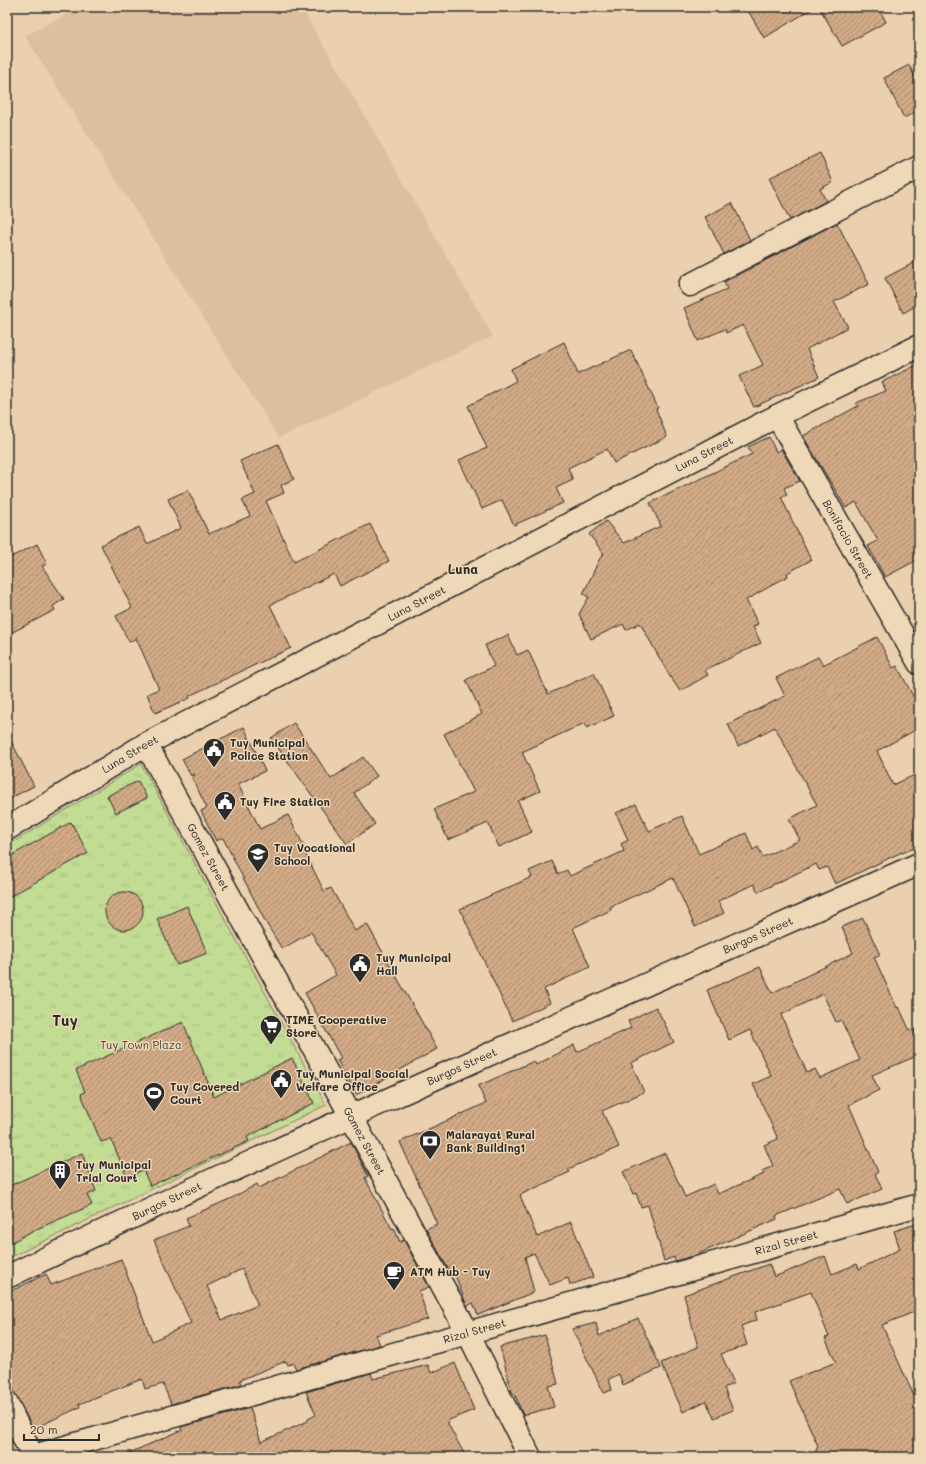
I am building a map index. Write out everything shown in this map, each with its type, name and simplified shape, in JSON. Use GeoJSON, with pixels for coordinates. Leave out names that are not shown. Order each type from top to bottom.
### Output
{"type":"FeatureCollection","features":[{"type":"Feature","properties":{"kind":"street"},"geometry":{"type":"LineString","coordinates":[[690,285],[919,167]]}},
{"type":"Feature","properties":{"kind":"street","name":"Luna Street"},"geometry":{"type":"LineString","coordinates":[[7,829],[146,744],[777,416],[919,346]]}},
{"type":"Feature","properties":{"kind":"street","name":"Bonifacio Street"},"geometry":{"type":"LineString","coordinates":[[777,416],[919,662]]}},
{"type":"Feature","properties":{"kind":"street","name":"Gomez Street"},"geometry":{"type":"LineString","coordinates":[[146,744],[351,1116],[468,1334],[530,1457]]}},
{"type":"Feature","properties":{"kind":"street","name":"Burgos Street"},"geometry":{"type":"LineString","coordinates":[[7,1277],[125,1220],[351,1116],[919,864]]}},
{"type":"Feature","properties":{"kind":"street","name":"Rizal Street"},"geometry":{"type":"LineString","coordinates":[[32,1457],[919,1205]]}},
{"type":"Feature","properties":{"kind":"street"},"geometry":{"type":"LineString","coordinates":[[7,1404],[32,1457]]}},
{"type":"Feature","properties":{"kind":"shaded area"},"geometry":{"type":"Polygon","coordinates":[[[80,7],[301,7],[493,336],[279,438],[25,36],[80,7]]]}},
{"type":"Feature","properties":{"kind":"green space","name":"Tuy Town Plaza"},"geometry":{"type":"Polygon","coordinates":[[[141,764],[326,1105],[7,1259],[7,846],[141,764]]]}},
{"type":"Feature","properties":{"kind":"building"},"geometry":{"type":"Polygon","coordinates":[[[746,7],[815,7],[764,38],[746,7]]]}},
{"type":"Feature","properties":{"kind":"building"},"geometry":{"type":"Polygon","coordinates":[[[819,7],[878,7],[886,22],[842,46],[819,7]]]}},
{"type":"Feature","properties":{"kind":"building"},"geometry":{"type":"Polygon","coordinates":[[[909,65],[919,85],[919,110],[904,118],[884,78],[909,65]]]}},
{"type":"Feature","properties":{"kind":"building"},"geometry":{"type":"Polygon","coordinates":[[[820,153],[833,182],[820,189],[826,201],[790,220],[769,178],[820,153]]]}},
{"type":"Feature","properties":{"kind":"building"},"geometry":{"type":"Polygon","coordinates":[[[732,203],[750,240],[724,254],[705,217],[732,203]]]}},
{"type":"Feature","properties":{"kind":"building"},"geometry":{"type":"Polygon","coordinates":[[[837,223],[869,284],[834,302],[848,327],[807,349],[819,377],[754,407],[739,376],[763,365],[743,325],[726,333],[725,329],[698,341],[684,308],[727,289],[724,282],[837,223]]]}},
{"type":"Feature","properties":{"kind":"building"},"geometry":{"type":"Polygon","coordinates":[[[919,260],[919,304],[903,313],[885,278],[919,260]]]}},
{"type":"Feature","properties":{"kind":"building"},"geometry":{"type":"Polygon","coordinates":[[[564,342],[578,374],[631,350],[658,408],[656,409],[667,437],[614,463],[607,449],[568,468],[573,480],[556,488],[563,503],[514,525],[502,500],[482,509],[459,460],[487,448],[468,406],[516,381],[511,369],[564,342]]]}},
{"type":"Feature","properties":{"kind":"building"},"geometry":{"type":"Polygon","coordinates":[[[919,364],[919,559],[885,577],[868,546],[878,541],[856,502],[846,508],[803,436],[858,406],[856,403],[886,391],[882,382],[919,364]]]}},
{"type":"Feature","properties":{"kind":"building"},"geometry":{"type":"Polygon","coordinates":[[[769,437],[776,452],[781,449],[800,481],[784,488],[787,495],[781,497],[811,560],[787,573],[788,576],[746,600],[758,624],[753,627],[761,643],[705,670],[708,675],[680,691],[669,675],[640,623],[626,630],[623,624],[591,639],[579,614],[589,597],[583,594],[600,558],[604,554],[589,534],[606,521],[624,543],[661,526],[650,503],[752,454],[748,447],[769,437]]]}},
{"type":"Feature","properties":{"kind":"building"},"geometry":{"type":"Polygon","coordinates":[[[278,444],[294,479],[281,485],[284,493],[266,501],[294,562],[370,524],[389,561],[340,586],[334,574],[270,605],[291,648],[189,696],[190,698],[155,713],[147,694],[159,689],[136,638],[129,642],[116,616],[132,608],[101,545],[139,527],[147,544],[181,528],[168,499],[188,490],[209,534],[250,516],[242,500],[255,494],[240,461],[278,444]]]}},
{"type":"Feature","properties":{"kind":"building"},"geometry":{"type":"Polygon","coordinates":[[[37,544],[47,564],[42,566],[64,599],[53,606],[55,610],[7,635],[7,559],[37,544]]]}},
{"type":"Feature","properties":{"kind":"building"},"geometry":{"type":"Polygon","coordinates":[[[508,635],[517,655],[528,650],[548,694],[594,673],[614,716],[587,728],[585,723],[522,752],[540,791],[518,801],[532,832],[499,847],[488,823],[448,840],[434,809],[474,792],[444,734],[482,714],[466,680],[494,666],[485,645],[508,635]]]}},
{"type":"Feature","properties":{"kind":"building"},"geometry":{"type":"Polygon","coordinates":[[[877,637],[893,668],[897,666],[919,707],[919,728],[877,751],[893,785],[919,773],[919,846],[902,852],[835,884],[827,867],[819,870],[816,864],[758,892],[754,884],[718,901],[724,913],[695,927],[673,878],[610,907],[611,910],[573,928],[590,967],[544,989],[550,1003],[512,1021],[460,909],[532,877],[529,871],[552,861],[558,874],[567,870],[570,876],[624,851],[621,844],[628,840],[616,813],[636,804],[649,831],[682,816],[699,854],[746,833],[753,850],[758,847],[763,857],[800,840],[789,819],[817,805],[775,727],[738,746],[728,724],[785,696],[776,678],[818,657],[823,665],[877,637]]]}},
{"type":"Feature","properties":{"kind":"building"},"geometry":{"type":"Polygon","coordinates":[[[294,723],[331,779],[363,757],[377,776],[354,793],[375,824],[347,844],[271,738],[294,723]]]}},
{"type":"Feature","properties":{"kind":"building"},"geometry":{"type":"Polygon","coordinates":[[[244,727],[265,771],[238,784],[260,829],[288,815],[306,850],[304,851],[324,891],[331,888],[355,931],[367,924],[437,1049],[356,1095],[337,1060],[341,1058],[305,993],[336,975],[311,932],[282,949],[265,921],[223,838],[216,841],[201,811],[207,808],[192,778],[195,774],[191,776],[182,759],[244,727]]]}},
{"type":"Feature","properties":{"kind":"building"},"geometry":{"type":"Polygon","coordinates":[[[7,733],[34,786],[7,800],[7,733]]]}},
{"type":"Feature","properties":{"kind":"building"},"geometry":{"type":"Polygon","coordinates":[[[138,781],[147,798],[116,813],[107,796],[138,781]]]}},
{"type":"Feature","properties":{"kind":"building"},"geometry":{"type":"Polygon","coordinates":[[[71,822],[88,853],[7,898],[7,858],[71,822]]]}},
{"type":"Feature","properties":{"kind":"building"},"geometry":{"type":"Polygon","coordinates":[[[120,892],[128,892],[135,895],[140,900],[143,911],[140,922],[135,927],[128,930],[120,930],[113,927],[108,922],[105,915],[105,907],[108,900],[113,895],[120,892]]]}},
{"type":"Feature","properties":{"kind":"building"},"geometry":{"type":"Polygon","coordinates":[[[187,906],[207,953],[177,965],[157,919],[187,906]]]}},
{"type":"Feature","properties":{"kind":"building"},"geometry":{"type":"Polygon","coordinates":[[[863,918],[880,955],[874,957],[897,1008],[899,1007],[910,1031],[913,1029],[919,1043],[919,1055],[872,1075],[879,1090],[849,1105],[878,1172],[875,1174],[882,1189],[847,1204],[840,1189],[776,1216],[777,1219],[696,1255],[675,1261],[674,1257],[664,1261],[648,1205],[641,1207],[636,1193],[633,1194],[623,1172],[665,1153],[685,1197],[714,1184],[718,1194],[764,1174],[762,1171],[773,1166],[764,1145],[778,1139],[753,1084],[771,1076],[750,1030],[729,1040],[707,990],[760,967],[772,993],[853,953],[842,927],[863,918]],[[823,994],[781,1015],[807,1073],[815,1069],[820,1078],[860,1060],[841,1020],[836,1022],[823,994]]]}},
{"type":"Feature","properties":{"kind":"building"},"geometry":{"type":"Polygon","coordinates":[[[656,1007],[674,1042],[631,1063],[644,1092],[602,1111],[619,1147],[568,1169],[570,1172],[520,1195],[537,1237],[571,1222],[593,1277],[570,1285],[568,1278],[550,1285],[534,1253],[525,1257],[534,1292],[478,1315],[473,1303],[467,1306],[455,1275],[452,1276],[426,1229],[437,1224],[400,1142],[486,1103],[478,1086],[534,1061],[536,1065],[574,1045],[577,1052],[631,1028],[628,1021],[656,1007]]]}},
{"type":"Feature","properties":{"kind":"building"},"geometry":{"type":"Polygon","coordinates":[[[183,1022],[214,1097],[292,1058],[314,1103],[247,1137],[249,1141],[150,1186],[143,1170],[127,1177],[111,1139],[101,1142],[81,1094],[85,1092],[76,1070],[183,1022]]]}},
{"type":"Feature","properties":{"kind":"building"},"geometry":{"type":"Polygon","coordinates":[[[351,1142],[368,1176],[365,1178],[392,1229],[394,1228],[400,1242],[404,1240],[429,1287],[419,1291],[428,1319],[376,1335],[380,1345],[296,1369],[293,1363],[288,1365],[286,1361],[240,1380],[242,1384],[171,1404],[163,1384],[145,1389],[142,1379],[79,1404],[80,1407],[33,1429],[7,1377],[7,1293],[46,1274],[51,1285],[121,1259],[152,1341],[191,1323],[154,1240],[189,1226],[186,1218],[232,1198],[257,1184],[259,1188],[351,1142]],[[242,1269],[207,1286],[222,1320],[258,1305],[242,1269]]]}},
{"type":"Feature","properties":{"kind":"building"},"geometry":{"type":"Polygon","coordinates":[[[82,1153],[96,1191],[87,1195],[92,1205],[32,1231],[7,1245],[7,1187],[82,1153]]]}},
{"type":"Feature","properties":{"kind":"building"},"geometry":{"type":"Polygon","coordinates":[[[919,1223],[919,1310],[882,1325],[914,1396],[919,1394],[919,1457],[813,1457],[818,1446],[789,1381],[836,1362],[825,1338],[829,1337],[811,1292],[755,1312],[757,1320],[741,1326],[747,1345],[721,1354],[734,1383],[724,1388],[733,1410],[714,1418],[706,1401],[683,1412],[661,1363],[698,1347],[684,1295],[769,1264],[774,1277],[825,1256],[832,1274],[857,1264],[859,1269],[900,1249],[894,1231],[919,1223]]]}},
{"type":"Feature","properties":{"kind":"building"},"geometry":{"type":"Polygon","coordinates":[[[638,1318],[661,1368],[623,1385],[619,1374],[609,1379],[612,1390],[604,1393],[572,1329],[596,1323],[599,1336],[638,1318]]]}},
{"type":"Feature","properties":{"kind":"building"},"geometry":{"type":"Polygon","coordinates":[[[545,1335],[558,1384],[548,1386],[554,1407],[523,1415],[515,1395],[512,1392],[500,1347],[545,1335]]]}},
{"type":"Feature","properties":{"kind":"building"},"geometry":{"type":"Polygon","coordinates":[[[455,1363],[474,1410],[449,1420],[448,1424],[466,1457],[120,1457],[182,1430],[181,1427],[250,1408],[261,1442],[308,1421],[308,1419],[316,1415],[306,1392],[371,1373],[373,1379],[428,1365],[431,1373],[455,1363]]]}},
{"type":"Feature","properties":{"kind":"place","name":"Tuy Municipal Police Station"},"geometry":{"type":"Point","coordinates":[214,768]}},
{"type":"Feature","properties":{"kind":"place","name":"Tuy Fire Station"},"geometry":{"type":"Point","coordinates":[225,822]}},
{"type":"Feature","properties":{"kind":"place","name":"Tuy Vocational School"},"geometry":{"type":"Point","coordinates":[258,874]}},
{"type":"Feature","properties":{"kind":"place","name":"Tuy Municipal Hall"},"geometry":{"type":"Point","coordinates":[360,984]}},
{"type":"Feature","properties":{"kind":"place","name":"TIME Cooperative Store"},"geometry":{"type":"Point","coordinates":[271,1046]}},
{"type":"Feature","properties":{"kind":"place","name":"Tuy Municipal Social Welfare Office"},"geometry":{"type":"Point","coordinates":[281,1100]}},
{"type":"Feature","properties":{"kind":"place","name":"Tuy Covered Court"},"geometry":{"type":"Point","coordinates":[154,1112]}},
{"type":"Feature","properties":{"kind":"place","name":"Malarayat Rural Bank Building1"},"geometry":{"type":"Point","coordinates":[430,1160]}},
{"type":"Feature","properties":{"kind":"place","name":"Tuy Municipal Trial Court"},"geometry":{"type":"Point","coordinates":[60,1190]}},
{"type":"Feature","properties":{"kind":"place","name":"ATM Hub - Tuy"},"geometry":{"type":"Point","coordinates":[394,1292]}},
{"type":"Feature","properties":{"kind":"district","name":"Luna"},"geometry":{"type":"Point","coordinates":[463,569]}},
{"type":"Feature","properties":{"kind":"district","name":"Tuy"},"geometry":{"type":"Point","coordinates":[65,1021]}}]}
